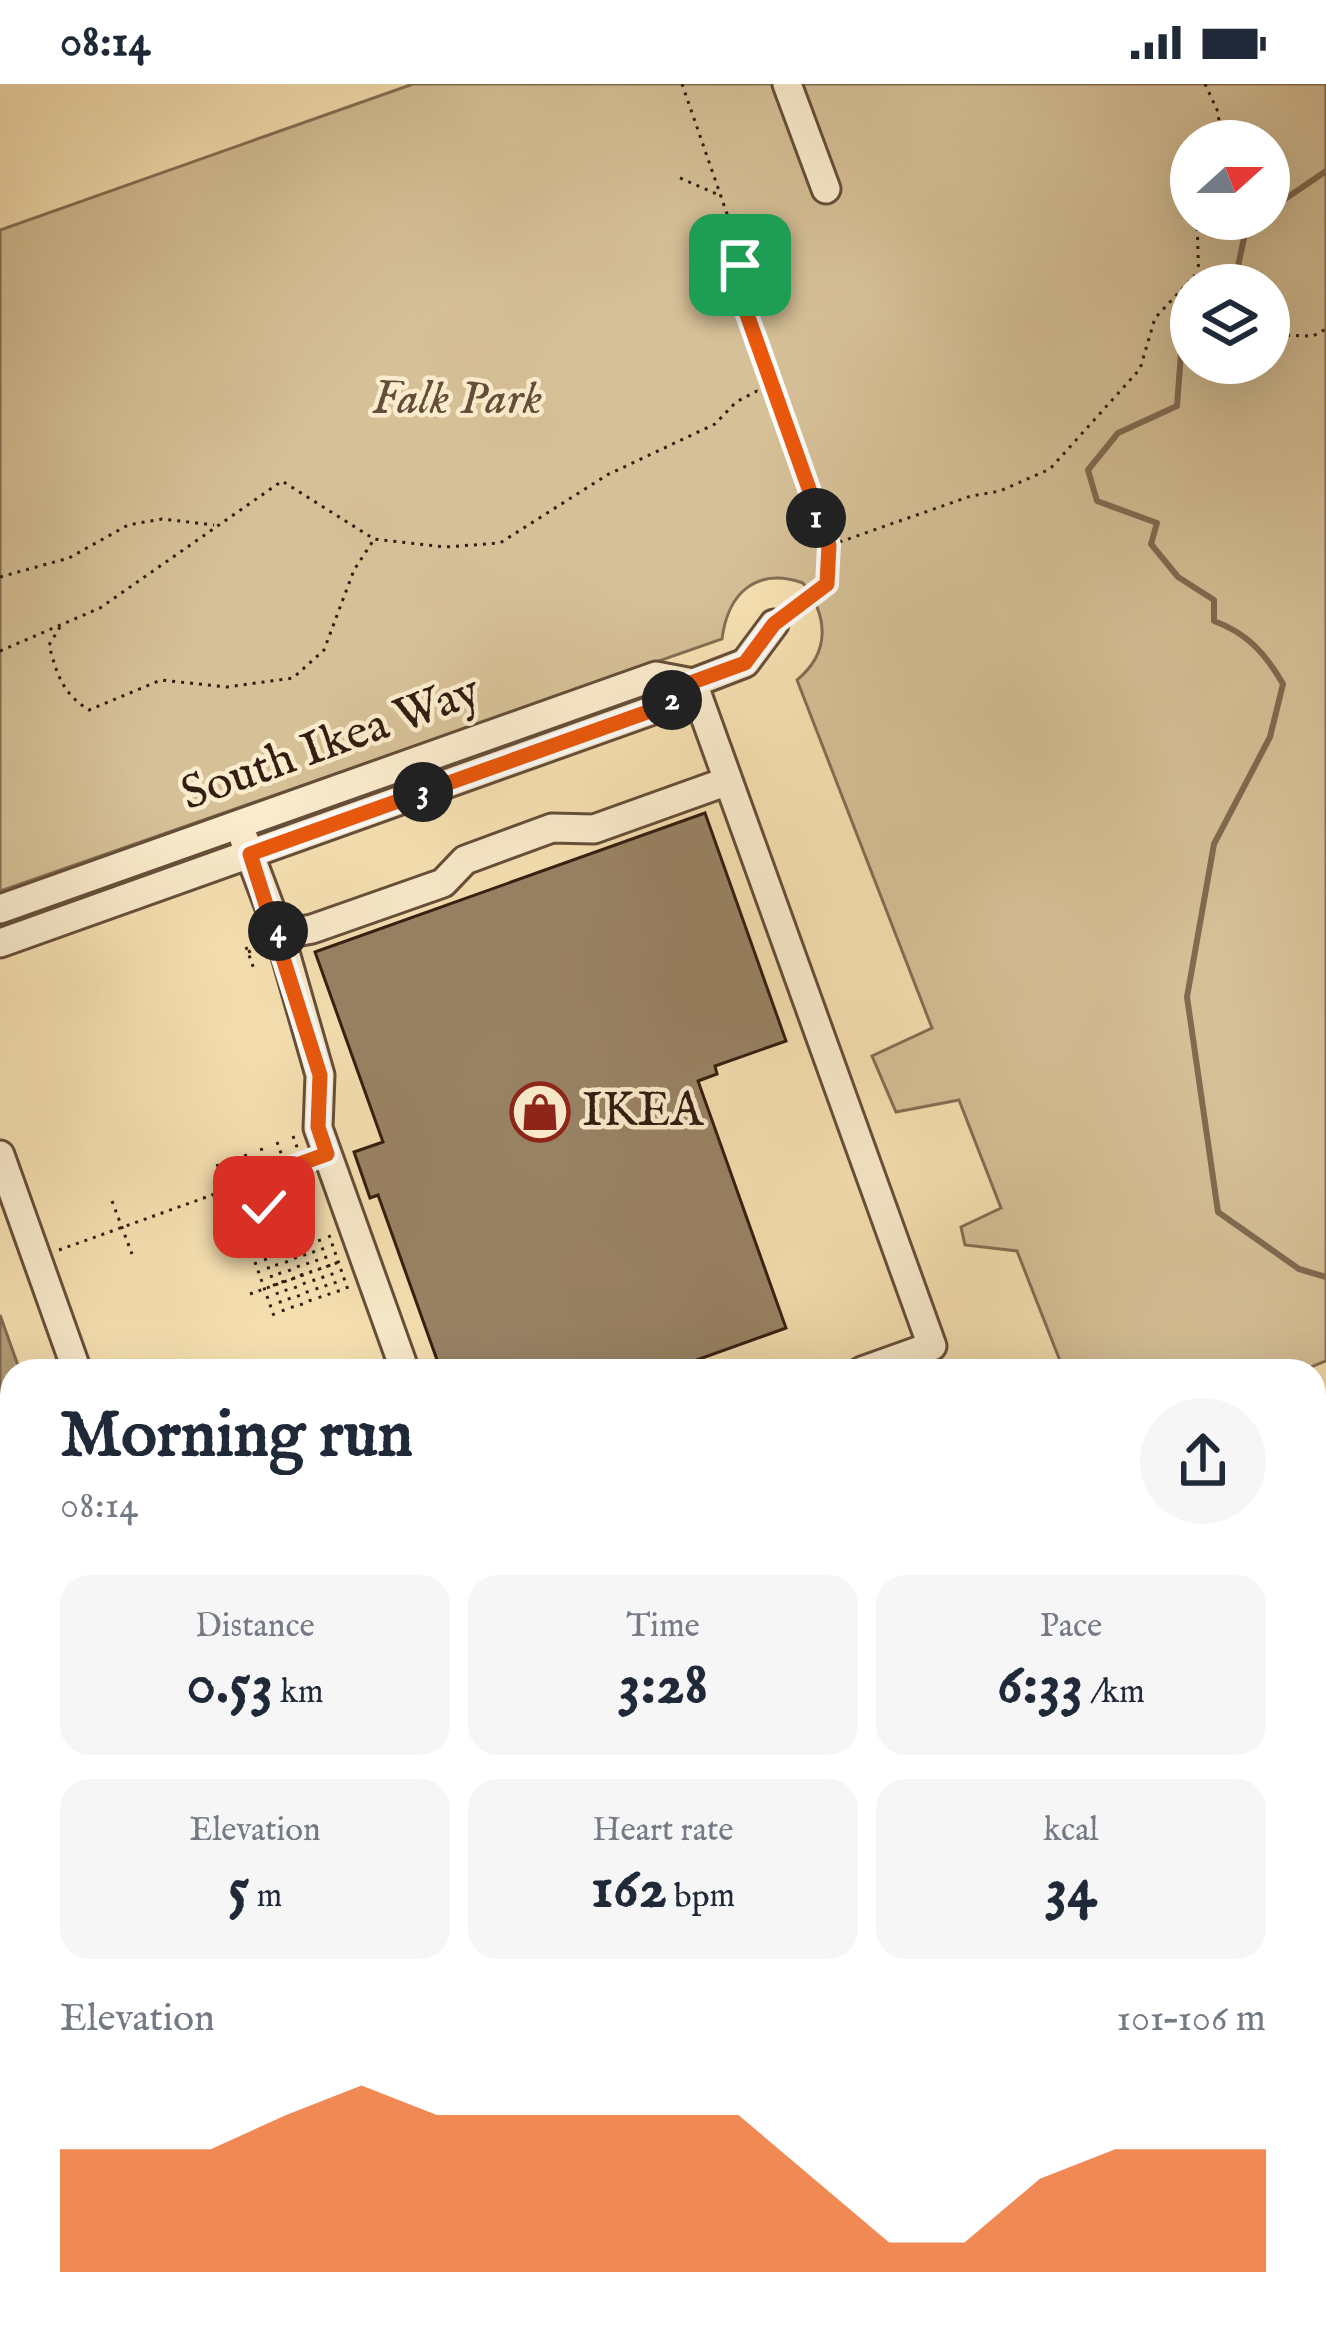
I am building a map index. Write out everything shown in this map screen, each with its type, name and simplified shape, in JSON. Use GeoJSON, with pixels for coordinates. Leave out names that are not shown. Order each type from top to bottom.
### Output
{"type":"FeatureCollection","features":[{"type":"Feature","properties":{"kind":"street"},"geometry":{"type":"LineString","coordinates":[[787,84],[826,189]]}},
{"type":"Feature","properties":{"kind":"street","name":"South Ikea Way"},"geometry":{"type":"LineString","coordinates":[[0,943],[667,705],[693,682],[745,663],[774,624]]}},
{"type":"Feature","properties":{"kind":"street","name":"South Ikea Way"},"geometry":{"type":"LineString","coordinates":[[0,909],[656,676],[693,682]]}},
{"type":"Feature","properties":{"kind":"street"},"geometry":{"type":"LineString","coordinates":[[693,682],[932,1346],[896,1359]]}},
{"type":"Feature","properties":{"kind":"street"},"geometry":{"type":"LineString","coordinates":[[280,935],[442,883],[465,860],[552,828],[594,829],[728,781]]}},
{"type":"Feature","properties":{"kind":"street"},"geometry":{"type":"LineString","coordinates":[[239,824],[280,935],[320,1075],[315,1158],[351,1258],[400,1359]]}},
{"type":"Feature","properties":{"kind":"street"},"geometry":{"type":"LineString","coordinates":[[0,1155],[73,1359]]}},
{"type":"Feature","properties":{"kind":"path"},"geometry":{"type":"LineString","coordinates":[[682,84],[735,237],[744,306],[772,394],[829,545],[827,584],[774,624]]}},
{"type":"Feature","properties":{"kind":"path"},"geometry":{"type":"LineString","coordinates":[[1205,84],[1216,120]]}},
{"type":"Feature","properties":{"kind":"path"},"geometry":{"type":"LineString","coordinates":[[680,178],[720,196]]}},
{"type":"Feature","properties":{"kind":"path"},"geometry":{"type":"LineString","coordinates":[[829,545],[970,496],[1000,491],[1050,470],[1140,369],[1155,318],[1170,302]]}},
{"type":"Feature","properties":{"kind":"path"},"geometry":{"type":"LineString","coordinates":[[1290,335],[1312,336],[1326,329]]}},
{"type":"Feature","properties":{"kind":"path"},"geometry":{"type":"LineString","coordinates":[[0,651],[100,608],[282,482],[374,539],[445,548],[500,543],[607,475],[715,424],[736,402],[757,391],[772,394]]}},
{"type":"Feature","properties":{"kind":"path"},"geometry":{"type":"LineString","coordinates":[[0,577],[69,558],[128,525],[162,518],[216,525]]}},
{"type":"Feature","properties":{"kind":"path"},"geometry":{"type":"LineString","coordinates":[[60,626],[49,645],[55,668],[68,697],[89,710],[160,680],[227,687],[293,678],[324,650],[354,570],[374,539]]}},
{"type":"Feature","properties":{"kind":"path"},"geometry":{"type":"LineString","coordinates":[[246,947],[254,969]]}},
{"type":"Feature","properties":{"kind":"path"},"geometry":{"type":"LineString","coordinates":[[293,1136],[315,1158]]}},
{"type":"Feature","properties":{"kind":"path"},"geometry":{"type":"LineString","coordinates":[[277,1142],[296,1195]]}},
{"type":"Feature","properties":{"kind":"path"},"geometry":{"type":"LineString","coordinates":[[261,1148],[280,1201]]}},
{"type":"Feature","properties":{"kind":"path"},"geometry":{"type":"LineString","coordinates":[[245,1154],[264,1207]]}},
{"type":"Feature","properties":{"kind":"path"},"geometry":{"type":"LineString","coordinates":[[57,1250],[315,1158]]}},
{"type":"Feature","properties":{"kind":"path"},"geometry":{"type":"LineString","coordinates":[[312,1189],[315,1158]]}},
{"type":"Feature","properties":{"kind":"path"},"geometry":{"type":"LineString","coordinates":[[230,1159],[248,1212]]}},
{"type":"Feature","properties":{"kind":"path"},"geometry":{"type":"LineString","coordinates":[[217,1164],[236,1217]]}},
{"type":"Feature","properties":{"kind":"path"},"geometry":{"type":"LineString","coordinates":[[112,1202],[131,1254]]}},
{"type":"Feature","properties":{"kind":"path"},"geometry":{"type":"LineString","coordinates":[[328,1235],[351,1258]]}},
{"type":"Feature","properties":{"kind":"path"},"geometry":{"type":"LineString","coordinates":[[319,1239],[339,1293]]}},
{"type":"Feature","properties":{"kind":"path"},"geometry":{"type":"LineString","coordinates":[[310,1242],[330,1297]]}},
{"type":"Feature","properties":{"kind":"path"},"geometry":{"type":"LineString","coordinates":[[301,1245],[321,1300]]}},
{"type":"Feature","properties":{"kind":"path"},"geometry":{"type":"LineString","coordinates":[[292,1248],[311,1303]]}},
{"type":"Feature","properties":{"kind":"path"},"geometry":{"type":"LineString","coordinates":[[283,1252],[302,1306]]}},
{"type":"Feature","properties":{"kind":"path"},"geometry":{"type":"LineString","coordinates":[[273,1255],[293,1310]]}},
{"type":"Feature","properties":{"kind":"path"},"geometry":{"type":"LineString","coordinates":[[265,1258],[284,1313]]}},
{"type":"Feature","properties":{"kind":"path"},"geometry":{"type":"LineString","coordinates":[[250,1294],[351,1258]]}},
{"type":"Feature","properties":{"kind":"path"},"geometry":{"type":"LineString","coordinates":[[348,1290],[351,1258]]}},
{"type":"Feature","properties":{"kind":"path"},"geometry":{"type":"LineString","coordinates":[[255,1262],[274,1316]]}},
{"type":"Feature","properties":{"kind":"green space","name":"Falk Park"},"geometry":{"type":"Polygon","coordinates":[[[413,84],[1326,84],[1326,1359],[1059,1359],[1017,1251],[965,1245],[961,1227],[1001,1208],[959,1100],[896,1112],[872,1056],[932,1028],[797,680],[820,646],[821,621],[811,595],[803,583],[759,581],[738,596],[722,639],[0,891],[0,230],[413,84]]]}},
{"type":"Feature","properties":{"kind":"shaded area"},"geometry":{"type":"Polygon","coordinates":[[[0,1315],[16,1359],[0,1359],[0,1315]]]}},
{"type":"Feature","properties":{"kind":"building","name":"IKEA"},"geometry":{"type":"Polygon","coordinates":[[[705,813],[786,1041],[715,1066],[717,1074],[698,1081],[786,1328],[699,1359],[437,1359],[378,1195],[370,1198],[354,1152],[383,1142],[315,952],[705,813]]]}},
{"type":"Feature","properties":{"kind":"waterway"},"geometry":{"type":"LineString","coordinates":[[1290,196],[1326,171]]}},
{"type":"Feature","properties":{"kind":"waterway"},"geometry":{"type":"LineString","coordinates":[[1238,264],[1244,240]]}},
{"type":"Feature","properties":{"kind":"waterway"},"geometry":{"type":"LineString","coordinates":[[1179,384],[1177,406],[1118,433],[1088,470],[1097,501],[1157,523],[1151,544],[1178,577],[1214,600],[1214,621],[1254,645],[1283,684],[1270,737],[1214,844],[1187,997],[1218,1212],[1299,1269],[1326,1277]]}},
{"type":"Feature","properties":{"kind":"place","name":"IKEA"},"geometry":{"type":"Point","coordinates":[540,1112]}},
{"type":"Feature","properties":{"kind":"route"},"geometry":{"type":"LineString","coordinates":[[264,1207],[255,1180],[327,1154],[318,1127],[320,1075],[280,935],[250,854],[667,705],[693,682],[745,663],[774,624],[827,584],[829,545],[807,496],[800,459],[772,394],[763,353],[744,306],[740,265]]}}]}
